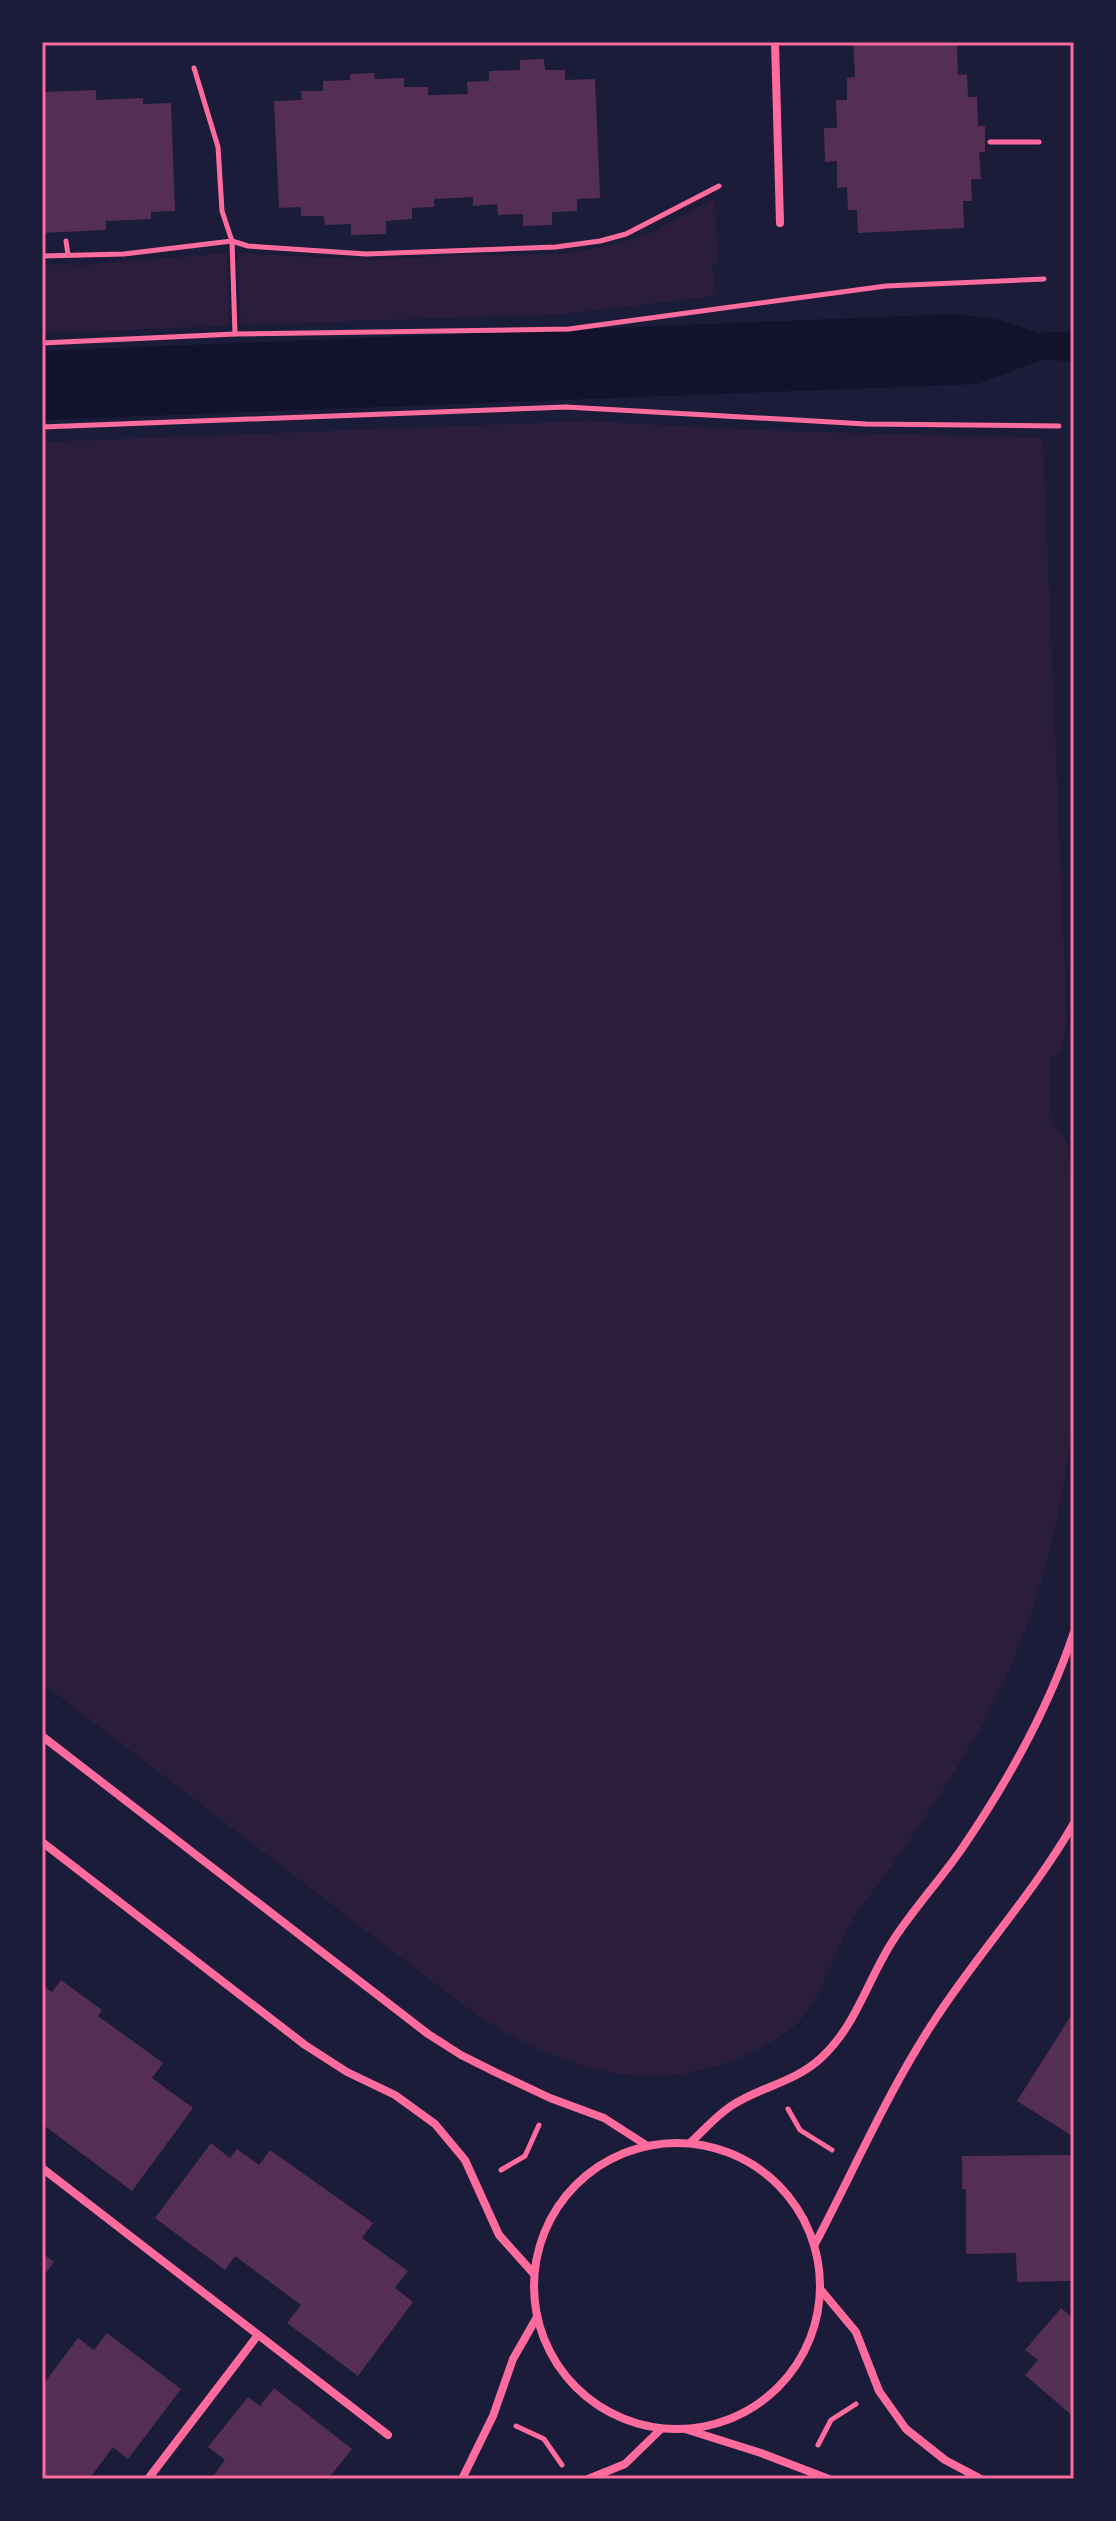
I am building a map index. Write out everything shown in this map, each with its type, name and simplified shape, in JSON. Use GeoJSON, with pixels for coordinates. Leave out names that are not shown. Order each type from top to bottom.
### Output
{"type":"FeatureCollection","features":[{"type":"Feature","properties":{"kind":"street"},"geometry":{"type":"LineString","coordinates":[[775,42],[780,223]]}},
{"type":"Feature","properties":{"kind":"street"},"geometry":{"type":"LineString","coordinates":[[690,2143],[731,2106],[800,2073],[820,2059],[836,2042],[852,2019],[892,1943],[995,1799],[1044,1705],[1074,1632]]}},
{"type":"Feature","properties":{"kind":"street"},"geometry":{"type":"LineString","coordinates":[[42,1736],[428,2034],[497,2073],[550,2098],[604,2118],[646,2145]]}},
{"type":"Feature","properties":{"kind":"street"},"geometry":{"type":"LineString","coordinates":[[815,2244],[887,2098],[912,2055],[1051,1863],[1074,1823]]}},
{"type":"Feature","properties":{"kind":"street"},"geometry":{"type":"LineString","coordinates":[[42,1842],[305,2045],[347,2072],[395,2095],[435,2124],[465,2160],[499,2235],[534,2274]]}},
{"type":"Feature","properties":{"kind":"street"},"geometry":{"type":"LineString","coordinates":[[690,2143],[723,2150],[763,2171],[780,2185],[801,2212],[815,2244],[821,2290],[813,2332],[794,2370],[764,2400],[726,2420],[685,2429],[661,2429],[626,2420],[594,2404],[569,2380],[549,2350],[537,2317],[534,2274],[545,2230],[569,2192],[604,2162],[646,2145],[690,2143]]}},
{"type":"Feature","properties":{"kind":"street"},"geometry":{"type":"LineString","coordinates":[[42,2168],[388,2435]]}},
{"type":"Feature","properties":{"kind":"street"},"geometry":{"type":"LineString","coordinates":[[821,2290],[856,2332],[879,2391],[906,2429],[945,2460],[981,2479]]}},
{"type":"Feature","properties":{"kind":"street"},"geometry":{"type":"LineString","coordinates":[[462,2479],[493,2416],[513,2359],[537,2317]]}},
{"type":"Feature","properties":{"kind":"street"},"geometry":{"type":"LineString","coordinates":[[148,2479],[258,2335]]}},
{"type":"Feature","properties":{"kind":"street"},"geometry":{"type":"LineString","coordinates":[[588,2479],[625,2464],[661,2429]]}},
{"type":"Feature","properties":{"kind":"street"},"geometry":{"type":"LineString","coordinates":[[685,2429],[829,2479]]}},
{"type":"Feature","properties":{"kind":"path"},"geometry":{"type":"LineString","coordinates":[[194,68],[218,147],[222,211],[232,241],[235,334]]}},
{"type":"Feature","properties":{"kind":"path"},"geometry":{"type":"LineString","coordinates":[[990,142],[1039,142]]}},
{"type":"Feature","properties":{"kind":"path"},"geometry":{"type":"LineString","coordinates":[[42,256],[138,252],[232,241],[248,246],[366,254],[556,247],[626,234],[719,186]]}},
{"type":"Feature","properties":{"kind":"path"},"geometry":{"type":"LineString","coordinates":[[66,241],[68,255]]}},
{"type":"Feature","properties":{"kind":"path"},"geometry":{"type":"LineString","coordinates":[[42,343],[235,334],[569,329],[886,286],[1044,279]]}},
{"type":"Feature","properties":{"kind":"path"},"geometry":{"type":"LineString","coordinates":[[42,427],[566,407],[866,424],[1059,426]]}},
{"type":"Feature","properties":{"kind":"path"},"geometry":{"type":"LineString","coordinates":[[785,2104],[800,2130],[836,2152]]}},
{"type":"Feature","properties":{"kind":"path"},"geometry":{"type":"LineString","coordinates":[[501,2170],[525,2156],[539,2125]]}},
{"type":"Feature","properties":{"kind":"path"},"geometry":{"type":"LineString","coordinates":[[814,2452],[831,2420],[857,2403]]}},
{"type":"Feature","properties":{"kind":"path"},"geometry":{"type":"LineString","coordinates":[[515,2425],[544,2439],[562,2465]]}},
{"type":"Feature","properties":{"kind":"shaded area"},"geometry":{"type":"Polygon","coordinates":[[[715,198],[718,262],[712,264],[716,296],[564,314],[241,325],[237,253],[373,260],[454,255],[566,254],[627,241],[654,231],[715,198]]]}},
{"type":"Feature","properties":{"kind":"shaded area"},"geometry":{"type":"Polygon","coordinates":[[[227,253],[229,326],[42,333],[42,264],[85,265],[227,253]]]}},
{"type":"Feature","properties":{"kind":"shaded area"},"geometry":{"type":"Polygon","coordinates":[[[957,314],[1000,320],[1039,333],[1074,331],[1074,361],[1041,360],[978,384],[42,420],[42,351],[957,314]]]}},
{"type":"Feature","properties":{"kind":"shaded area"},"geometry":{"type":"Polygon","coordinates":[[[588,421],[756,430],[1043,438],[1067,1023],[1061,1054],[1051,1057],[1050,1105],[1052,1120],[1069,1149],[1075,1378],[1068,1456],[1052,1541],[1027,1625],[993,1704],[934,1803],[852,1921],[808,2011],[784,2034],[743,2056],[703,2070],[663,2076],[624,2075],[586,2067],[548,2053],[471,2011],[42,1683],[42,442],[588,421]]]}},
{"type":"Feature","properties":{"kind":"building"},"geometry":{"type":"Polygon","coordinates":[[[853,42],[957,42],[958,75],[967,74],[968,97],[977,97],[978,126],[985,126],[985,152],[979,152],[981,179],[971,179],[972,201],[963,201],[964,228],[858,233],[857,210],[848,210],[847,187],[837,188],[837,161],[825,162],[824,128],[837,128],[836,100],[847,100],[847,78],[855,77],[853,42]]]}},
{"type":"Feature","properties":{"kind":"building"},"geometry":{"type":"Polygon","coordinates":[[[544,59],[545,70],[565,70],[565,80],[595,79],[600,198],[577,199],[577,211],[552,212],[552,225],[523,226],[523,214],[498,215],[497,204],[473,206],[473,197],[434,199],[434,207],[412,208],[412,219],[386,221],[386,234],[351,235],[351,224],[325,225],[324,216],[301,216],[301,207],[279,208],[274,101],[302,100],[301,91],[323,91],[323,81],[350,80],[350,74],[374,73],[375,79],[404,78],[404,87],[428,87],[428,95],[468,94],[467,82],[489,81],[489,71],[520,70],[520,60],[544,59]]]}},
{"type":"Feature","properties":{"kind":"building"},"geometry":{"type":"Polygon","coordinates":[[[96,90],[96,100],[143,98],[143,104],[171,103],[175,211],[151,212],[151,219],[106,221],[106,230],[42,233],[42,92],[96,90]]]}},
{"type":"Feature","properties":{"kind":"building"},"geometry":{"type":"Polygon","coordinates":[[[61,1980],[102,2010],[98,2016],[163,2063],[152,2078],[193,2108],[132,2191],[42,2124],[42,1985],[52,1992],[61,1980]]]}},
{"type":"Feature","properties":{"kind":"building"},"geometry":{"type":"Polygon","coordinates":[[[1074,2011],[1074,2137],[1017,2101],[1074,2011]]]}},
{"type":"Feature","properties":{"kind":"building"},"geometry":{"type":"Polygon","coordinates":[[[211,2143],[230,2158],[237,2149],[259,2165],[270,2150],[373,2223],[362,2238],[408,2271],[395,2288],[413,2302],[358,2376],[287,2323],[301,2305],[235,2256],[225,2270],[155,2218],[211,2143]]]}},
{"type":"Feature","properties":{"kind":"building"},"geometry":{"type":"Polygon","coordinates":[[[1072,2155],[1074,2281],[1017,2282],[1016,2253],[966,2254],[966,2189],[962,2189],[962,2156],[1072,2155]]]}},
{"type":"Feature","properties":{"kind":"building"},"geometry":{"type":"Polygon","coordinates":[[[42,2253],[54,2262],[42,2278],[42,2253]]]}},
{"type":"Feature","properties":{"kind":"building"},"geometry":{"type":"Polygon","coordinates":[[[1061,2308],[1074,2319],[1074,2417],[1025,2375],[1038,2360],[1025,2350],[1061,2308]]]}},
{"type":"Feature","properties":{"kind":"building"},"geometry":{"type":"Polygon","coordinates":[[[107,2333],[181,2389],[128,2459],[113,2447],[89,2479],[42,2479],[42,2380],[45,2382],[78,2338],[94,2350],[107,2333]]]}},
{"type":"Feature","properties":{"kind":"building"},"geometry":{"type":"Polygon","coordinates":[[[274,2388],[352,2449],[328,2479],[211,2479],[225,2460],[208,2447],[248,2397],[260,2406],[274,2388]]]}}]}
